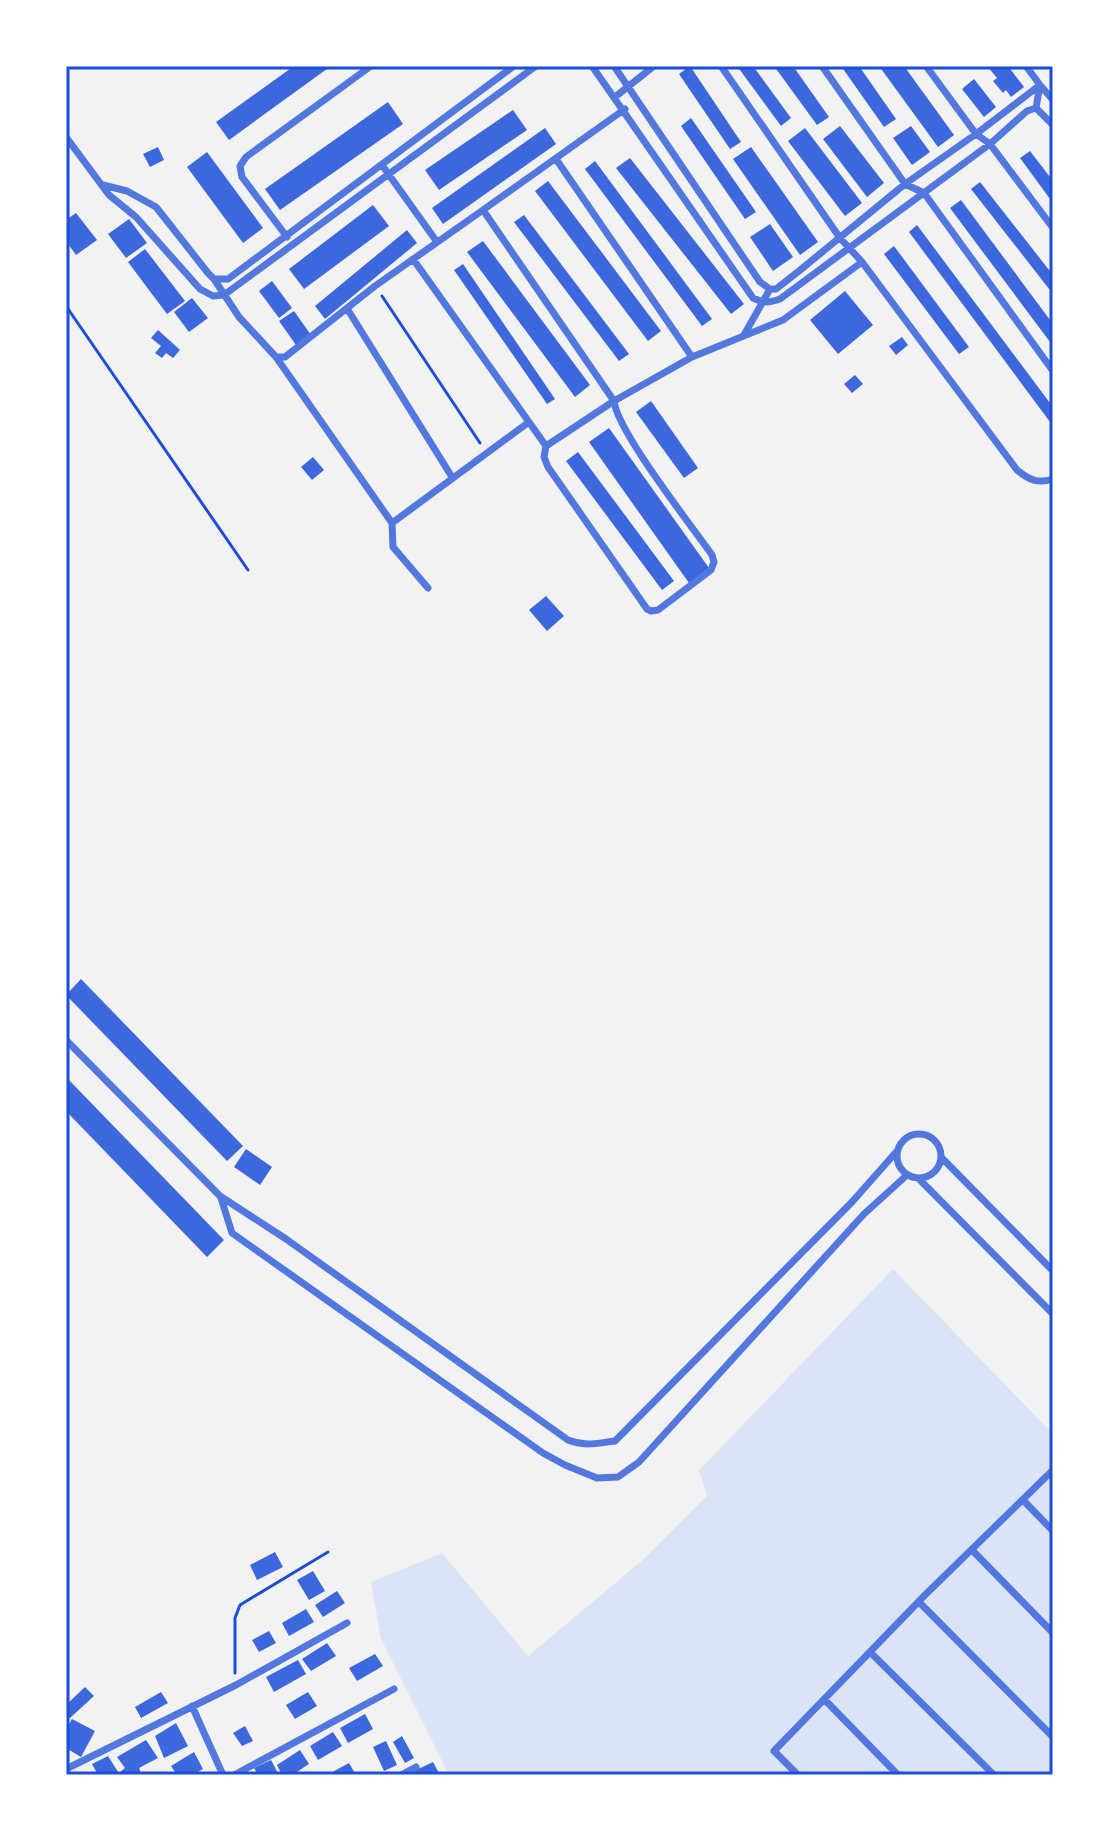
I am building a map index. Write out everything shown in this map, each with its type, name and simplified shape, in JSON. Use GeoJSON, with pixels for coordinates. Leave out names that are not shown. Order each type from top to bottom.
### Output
{"type":"FeatureCollection","features":[{"type":"Feature","properties":{"kind":"street"},"geometry":{"type":"LineString","coordinates":[[287,237],[242,177],[240,166],[246,157],[371,66]]}},
{"type":"Feature","properties":{"kind":"street"},"geometry":{"type":"LineString","coordinates":[[214,279],[228,279],[514,66]]}},
{"type":"Feature","properties":{"kind":"street"},"geometry":{"type":"LineString","coordinates":[[66,137],[115,201],[136,217],[200,289],[213,296],[224,295],[536,66]]}},
{"type":"Feature","properties":{"kind":"street"},"geometry":{"type":"LineString","coordinates":[[592,66],[625,109],[663,170],[753,298],[771,303],[990,144],[1027,111],[1036,108]]}},
{"type":"Feature","properties":{"kind":"street"},"geometry":{"type":"LineString","coordinates":[[614,66],[760,282],[770,289],[776,289],[905,184],[1040,85]]}},
{"type":"Feature","properties":{"kind":"street"},"geometry":{"type":"LineString","coordinates":[[615,97],[654,66]]}},
{"type":"Feature","properties":{"kind":"street"},"geometry":{"type":"LineString","coordinates":[[721,66],[840,238],[862,262],[1017,470],[1041,483],[1053,479]]}},
{"type":"Feature","properties":{"kind":"street"},"geometry":{"type":"LineString","coordinates":[[822,66],[905,184],[924,193],[1053,371]]}},
{"type":"Feature","properties":{"kind":"street"},"geometry":{"type":"LineString","coordinates":[[926,66],[976,134],[990,144],[1053,228]]}},
{"type":"Feature","properties":{"kind":"street"},"geometry":{"type":"LineString","coordinates":[[1026,66],[1053,100]]}},
{"type":"Feature","properties":{"kind":"street"},"geometry":{"type":"LineString","coordinates":[[1036,108],[1040,85]]}},
{"type":"Feature","properties":{"kind":"street"},"geometry":{"type":"LineString","coordinates":[[1036,108],[1052,123]]}},
{"type":"Feature","properties":{"kind":"street"},"geometry":{"type":"LineString","coordinates":[[276,357],[285,357],[375,286],[625,109]]}},
{"type":"Feature","properties":{"kind":"street"},"geometry":{"type":"LineString","coordinates":[[556,159],[692,357]]}},
{"type":"Feature","properties":{"kind":"street"},"geometry":{"type":"LineString","coordinates":[[382,165],[437,242]]}},
{"type":"Feature","properties":{"kind":"street"},"geometry":{"type":"LineString","coordinates":[[102,185],[121,189],[156,207],[214,279],[239,317],[276,357],[392,523],[393,547],[428,588]]}},
{"type":"Feature","properties":{"kind":"street"},"geometry":{"type":"LineString","coordinates":[[115,201],[121,189]]}},
{"type":"Feature","properties":{"kind":"street"},"geometry":{"type":"LineString","coordinates":[[413,259],[546,446],[544,457],[548,467],[575,509],[647,609],[658,610],[711,570],[714,562],[712,555],[641,453],[615,411],[614,401],[483,210]]}},
{"type":"Feature","properties":{"kind":"street"},"geometry":{"type":"LineString","coordinates":[[546,446],[614,401],[692,357],[783,320],[862,262]]}},
{"type":"Feature","properties":{"kind":"street"},"geometry":{"type":"LineString","coordinates":[[744,335],[770,289]]}},
{"type":"Feature","properties":{"kind":"street"},"geometry":{"type":"LineString","coordinates":[[348,310],[452,477]]}},
{"type":"Feature","properties":{"kind":"street"},"geometry":{"type":"LineString","coordinates":[[392,523],[529,422]]}},
{"type":"Feature","properties":{"kind":"street"},"geometry":{"type":"LineString","coordinates":[[66,1040],[220,1196],[286,1239],[568,1440],[590,1446],[615,1441],[852,1202],[910,1135],[924,1134],[935,1141],[941,1157],[1053,1271]]}},
{"type":"Feature","properties":{"kind":"street"},"geometry":{"type":"LineString","coordinates":[[897,1151],[898,1164],[907,1175],[920,1180],[1053,1314]]}},
{"type":"Feature","properties":{"kind":"street"},"geometry":{"type":"LineString","coordinates":[[920,1180],[933,1173],[941,1157]]}},
{"type":"Feature","properties":{"kind":"street"},"geometry":{"type":"LineString","coordinates":[[220,1196],[232,1233],[242,1241],[543,1453],[597,1478],[618,1477],[639,1462],[864,1214],[907,1175]]}},
{"type":"Feature","properties":{"kind":"street"},"geometry":{"type":"LineString","coordinates":[[798,1775],[774,1751],[1053,1470]]}},
{"type":"Feature","properties":{"kind":"street"},"geometry":{"type":"LineString","coordinates":[[1023,1500],[1053,1531]]}},
{"type":"Feature","properties":{"kind":"street"},"geometry":{"type":"LineString","coordinates":[[972,1550],[1053,1633]]}},
{"type":"Feature","properties":{"kind":"street"},"geometry":{"type":"LineString","coordinates":[[919,1602],[1053,1737]]}},
{"type":"Feature","properties":{"kind":"street"},"geometry":{"type":"LineString","coordinates":[[66,1769],[236,1685],[347,1623]]}},
{"type":"Feature","properties":{"kind":"street"},"geometry":{"type":"LineString","coordinates":[[870,1652],[994,1775]]}},
{"type":"Feature","properties":{"kind":"street"},"geometry":{"type":"LineString","coordinates":[[234,1775],[394,1689]]}},
{"type":"Feature","properties":{"kind":"street"},"geometry":{"type":"LineString","coordinates":[[824,1699],[898,1775]]}},
{"type":"Feature","properties":{"kind":"street"},"geometry":{"type":"LineString","coordinates":[[192,1706],[223,1775]]}},
{"type":"Feature","properties":{"kind":"street"},"geometry":{"type":"LineString","coordinates":[[401,1775],[416,1767]]}},
{"type":"Feature","properties":{"kind":"path"},"geometry":{"type":"LineString","coordinates":[[375,286],[486,453]]}},
{"type":"Feature","properties":{"kind":"path"},"geometry":{"type":"LineString","coordinates":[[66,306],[248,570]]}},
{"type":"Feature","properties":{"kind":"path"},"geometry":{"type":"LineString","coordinates":[[236,1685],[235,1618],[240,1605],[328,1552]]}},
{"type":"Feature","properties":{"kind":"shaded area"},"geometry":{"type":"Polygon","coordinates":[[[893,1269],[1053,1434],[1053,1775],[449,1775],[381,1639],[371,1582],[442,1553],[528,1656],[644,1559],[707,1496],[699,1470],[893,1269]]]}},
{"type":"Feature","properties":{"kind":"building"},"geometry":{"type":"Polygon","coordinates":[[[294,66],[331,66],[229,140],[216,122],[294,66]]]}},
{"type":"Feature","properties":{"kind":"building"},"geometry":{"type":"Polygon","coordinates":[[[690,66],[741,142],[730,149],[679,74],[690,66]]]}},
{"type":"Feature","properties":{"kind":"building"},"geometry":{"type":"Polygon","coordinates":[[[737,66],[753,66],[791,118],[781,126],[737,66]]]}},
{"type":"Feature","properties":{"kind":"building"},"geometry":{"type":"Polygon","coordinates":[[[774,66],[793,66],[829,117],[817,125],[774,66]]]}},
{"type":"Feature","properties":{"kind":"building"},"geometry":{"type":"Polygon","coordinates":[[[841,66],[859,66],[896,119],[884,127],[841,66]]]}},
{"type":"Feature","properties":{"kind":"building"},"geometry":{"type":"Polygon","coordinates":[[[879,66],[904,66],[954,135],[938,147],[879,66]]]}},
{"type":"Feature","properties":{"kind":"building"},"geometry":{"type":"Polygon","coordinates":[[[987,66],[1008,66],[1024,87],[1011,97],[1006,90],[1003,93],[993,81],[997,78],[987,66]]]}},
{"type":"Feature","properties":{"kind":"building"},"geometry":{"type":"Polygon","coordinates":[[[974,79],[996,107],[984,117],[962,89],[974,79]]]}},
{"type":"Feature","properties":{"kind":"building"},"geometry":{"type":"Polygon","coordinates":[[[388,102],[403,124],[280,210],[265,189],[388,102]]]}},
{"type":"Feature","properties":{"kind":"building"},"geometry":{"type":"Polygon","coordinates":[[[513,110],[527,130],[439,190],[425,170],[513,110]]]}},
{"type":"Feature","properties":{"kind":"building"},"geometry":{"type":"Polygon","coordinates":[[[691,118],[756,212],[745,219],[681,126],[691,118]]]}},
{"type":"Feature","properties":{"kind":"building"},"geometry":{"type":"Polygon","coordinates":[[[840,126],[884,183],[867,197],[823,139],[840,126]]]}},
{"type":"Feature","properties":{"kind":"building"},"geometry":{"type":"Polygon","coordinates":[[[911,126],[930,152],[912,165],[893,138],[911,126]]]}},
{"type":"Feature","properties":{"kind":"building"},"geometry":{"type":"Polygon","coordinates":[[[545,128],[556,144],[443,224],[432,208],[545,128]]]}},
{"type":"Feature","properties":{"kind":"building"},"geometry":{"type":"Polygon","coordinates":[[[805,128],[862,203],[845,216],[788,141],[805,128]]]}},
{"type":"Feature","properties":{"kind":"building"},"geometry":{"type":"Polygon","coordinates":[[[158,147],[164,160],[150,167],[143,154],[158,147]]]}},
{"type":"Feature","properties":{"kind":"building"},"geometry":{"type":"Polygon","coordinates":[[[751,147],[818,242],[800,255],[733,159],[751,147]]]}},
{"type":"Feature","properties":{"kind":"building"},"geometry":{"type":"Polygon","coordinates":[[[1030,151],[1053,181],[1053,203],[1020,158],[1030,151]]]}},
{"type":"Feature","properties":{"kind":"building"},"geometry":{"type":"Polygon","coordinates":[[[207,152],[263,228],[243,243],[187,167],[207,152]]]}},
{"type":"Feature","properties":{"kind":"building"},"geometry":{"type":"Polygon","coordinates":[[[630,158],[744,304],[731,314],[616,168],[630,158]]]}},
{"type":"Feature","properties":{"kind":"building"},"geometry":{"type":"Polygon","coordinates":[[[595,161],[712,319],[702,326],[585,169],[595,161]]]}},
{"type":"Feature","properties":{"kind":"building"},"geometry":{"type":"Polygon","coordinates":[[[548,181],[661,331],[648,341],[535,191],[548,181]]]}},
{"type":"Feature","properties":{"kind":"building"},"geometry":{"type":"Polygon","coordinates":[[[980,182],[1053,275],[1053,294],[971,189],[980,182]]]}},
{"type":"Feature","properties":{"kind":"building"},"geometry":{"type":"Polygon","coordinates":[[[961,200],[1053,324],[1053,346],[950,208],[961,200]]]}},
{"type":"Feature","properties":{"kind":"building"},"geometry":{"type":"Polygon","coordinates":[[[373,205],[389,226],[304,289],[289,269],[373,205]]]}},
{"type":"Feature","properties":{"kind":"building"},"geometry":{"type":"Polygon","coordinates":[[[76,213],[97,240],[76,255],[66,241],[66,220],[76,213]]]}},
{"type":"Feature","properties":{"kind":"building"},"geometry":{"type":"Polygon","coordinates":[[[524,215],[629,354],[619,361],[514,222],[524,215]]]}},
{"type":"Feature","properties":{"kind":"building"},"geometry":{"type":"Polygon","coordinates":[[[129,219],[147,243],[126,258],[108,234],[129,219]]]}},
{"type":"Feature","properties":{"kind":"building"},"geometry":{"type":"Polygon","coordinates":[[[770,224],[793,257],[773,271],[750,237],[770,224]]]}},
{"type":"Feature","properties":{"kind":"building"},"geometry":{"type":"Polygon","coordinates":[[[917,225],[1053,407],[1053,426],[909,232],[917,225]]]}},
{"type":"Feature","properties":{"kind":"building"},"geometry":{"type":"Polygon","coordinates":[[[407,230],[417,243],[325,319],[315,306],[407,230]]]}},
{"type":"Feature","properties":{"kind":"building"},"geometry":{"type":"Polygon","coordinates":[[[483,241],[590,385],[575,397],[467,252],[483,241]]]}},
{"type":"Feature","properties":{"kind":"building"},"geometry":{"type":"Polygon","coordinates":[[[894,246],[969,347],[959,354],[884,254],[894,246]]]}},
{"type":"Feature","properties":{"kind":"building"},"geometry":{"type":"Polygon","coordinates":[[[145,249],[185,301],[167,314],[128,262],[145,249]]]}},
{"type":"Feature","properties":{"kind":"building"},"geometry":{"type":"Polygon","coordinates":[[[463,264],[555,399],[547,404],[454,270],[463,264]]]}},
{"type":"Feature","properties":{"kind":"building"},"geometry":{"type":"Polygon","coordinates":[[[272,281],[292,308],[279,318],[259,291],[272,281]]]}},
{"type":"Feature","properties":{"kind":"building"},"geometry":{"type":"Polygon","coordinates":[[[845,291],[873,325],[838,354],[810,320],[845,291]]]}},
{"type":"Feature","properties":{"kind":"building"},"geometry":{"type":"Polygon","coordinates":[[[192,298],[208,318],[189,332],[174,312],[192,298]]]}},
{"type":"Feature","properties":{"kind":"building"},"geometry":{"type":"Polygon","coordinates":[[[294,311],[311,335],[296,345],[279,321],[294,311]]]}},
{"type":"Feature","properties":{"kind":"building"},"geometry":{"type":"Polygon","coordinates":[[[158,330],[180,350],[173,358],[166,353],[162,358],[155,353],[161,346],[151,338],[158,330]]]}},
{"type":"Feature","properties":{"kind":"building"},"geometry":{"type":"Polygon","coordinates":[[[902,337],[908,345],[896,355],[889,346],[902,337]]]}},
{"type":"Feature","properties":{"kind":"building"},"geometry":{"type":"Polygon","coordinates":[[[855,375],[863,384],[852,393],[844,384],[855,375]]]}},
{"type":"Feature","properties":{"kind":"building"},"geometry":{"type":"Polygon","coordinates":[[[651,401],[698,468],[684,478],[636,412],[651,401]]]}},
{"type":"Feature","properties":{"kind":"building"},"geometry":{"type":"Polygon","coordinates":[[[609,428],[709,568],[689,583],[589,442],[609,428]]]}},
{"type":"Feature","properties":{"kind":"building"},"geometry":{"type":"Polygon","coordinates":[[[578,452],[674,581],[662,590],[566,461],[578,452]]]}},
{"type":"Feature","properties":{"kind":"building"},"geometry":{"type":"Polygon","coordinates":[[[313,457],[324,470],[312,480],[301,467],[313,457]]]}},
{"type":"Feature","properties":{"kind":"building"},"geometry":{"type":"Polygon","coordinates":[[[546,596],[564,616],[547,631],[529,610],[546,596]]]}},
{"type":"Feature","properties":{"kind":"building"},"geometry":{"type":"Polygon","coordinates":[[[81,979],[243,1146],[227,1161],[66,995],[81,979]]]}},
{"type":"Feature","properties":{"kind":"building"},"geometry":{"type":"Polygon","coordinates":[[[66,1077],[224,1240],[207,1257],[66,1111],[66,1077]]]}},
{"type":"Feature","properties":{"kind":"building"},"geometry":{"type":"Polygon","coordinates":[[[246,1149],[272,1167],[260,1185],[234,1167],[246,1149]]]}},
{"type":"Feature","properties":{"kind":"building"},"geometry":{"type":"Polygon","coordinates":[[[275,1552],[283,1567],[257,1580],[250,1565],[275,1552]]]}},
{"type":"Feature","properties":{"kind":"building"},"geometry":{"type":"Polygon","coordinates":[[[313,1571],[325,1591],[309,1600],[297,1580],[313,1571]]]}},
{"type":"Feature","properties":{"kind":"building"},"geometry":{"type":"Polygon","coordinates":[[[337,1591],[345,1603],[323,1617],[315,1605],[337,1591]]]}},
{"type":"Feature","properties":{"kind":"building"},"geometry":{"type":"Polygon","coordinates":[[[306,1609],[314,1622],[289,1636],[282,1623],[306,1609]]]}},
{"type":"Feature","properties":{"kind":"building"},"geometry":{"type":"Polygon","coordinates":[[[269,1631],[276,1643],[259,1652],[252,1640],[269,1631]]]}},
{"type":"Feature","properties":{"kind":"building"},"geometry":{"type":"Polygon","coordinates":[[[327,1643],[336,1656],[311,1671],[302,1659],[327,1643]]]}},
{"type":"Feature","properties":{"kind":"building"},"geometry":{"type":"Polygon","coordinates":[[[375,1654],[383,1666],[357,1681],[349,1668],[375,1654]]]}},
{"type":"Feature","properties":{"kind":"building"},"geometry":{"type":"Polygon","coordinates":[[[298,1660],[306,1674],[274,1692],[266,1677],[298,1660]]]}},
{"type":"Feature","properties":{"kind":"building"},"geometry":{"type":"Polygon","coordinates":[[[85,1687],[94,1696],[70,1718],[66,1714],[66,1705],[85,1687]]]}},
{"type":"Feature","properties":{"kind":"building"},"geometry":{"type":"Polygon","coordinates":[[[161,1692],[168,1703],[141,1718],[135,1707],[161,1692]]]}},
{"type":"Feature","properties":{"kind":"building"},"geometry":{"type":"Polygon","coordinates":[[[308,1692],[317,1706],[295,1719],[286,1705],[308,1692]]]}},
{"type":"Feature","properties":{"kind":"building"},"geometry":{"type":"Polygon","coordinates":[[[365,1714],[373,1729],[348,1743],[340,1728],[365,1714]]]}},
{"type":"Feature","properties":{"kind":"building"},"geometry":{"type":"Polygon","coordinates":[[[72,1719],[95,1731],[81,1757],[66,1748],[66,1725],[72,1719]]]}},
{"type":"Feature","properties":{"kind":"building"},"geometry":{"type":"Polygon","coordinates":[[[176,1723],[188,1746],[164,1758],[155,1736],[176,1723]]]}},
{"type":"Feature","properties":{"kind":"building"},"geometry":{"type":"Polygon","coordinates":[[[245,1726],[253,1741],[242,1746],[233,1733],[245,1726]]]}},
{"type":"Feature","properties":{"kind":"building"},"geometry":{"type":"Polygon","coordinates":[[[333,1732],[342,1746],[318,1760],[310,1746],[333,1732]]]}},
{"type":"Feature","properties":{"kind":"building"},"geometry":{"type":"Polygon","coordinates":[[[402,1736],[414,1758],[405,1763],[393,1742],[402,1736]]]}},
{"type":"Feature","properties":{"kind":"building"},"geometry":{"type":"Polygon","coordinates":[[[146,1740],[158,1758],[139,1768],[142,1775],[121,1775],[125,1768],[117,1757],[146,1740]]]}},
{"type":"Feature","properties":{"kind":"building"},"geometry":{"type":"Polygon","coordinates":[[[386,1741],[397,1765],[384,1771],[373,1747],[386,1741]]]}},
{"type":"Feature","properties":{"kind":"building"},"geometry":{"type":"Polygon","coordinates":[[[300,1750],[309,1764],[292,1775],[282,1775],[277,1765],[300,1750]]]}},
{"type":"Feature","properties":{"kind":"building"},"geometry":{"type":"Polygon","coordinates":[[[194,1752],[203,1769],[192,1775],[177,1775],[171,1766],[194,1752]]]}},
{"type":"Feature","properties":{"kind":"building"},"geometry":{"type":"Polygon","coordinates":[[[108,1756],[120,1775],[98,1775],[92,1764],[108,1756]]]}},
{"type":"Feature","properties":{"kind":"building"},"geometry":{"type":"Polygon","coordinates":[[[271,1760],[279,1775],[258,1775],[254,1768],[271,1760]]]}},
{"type":"Feature","properties":{"kind":"building"},"geometry":{"type":"Polygon","coordinates":[[[433,1762],[440,1775],[416,1775],[414,1771],[433,1762]]]}},
{"type":"Feature","properties":{"kind":"building"},"geometry":{"type":"Polygon","coordinates":[[[349,1763],[356,1775],[327,1775],[349,1763]]]}}]}
